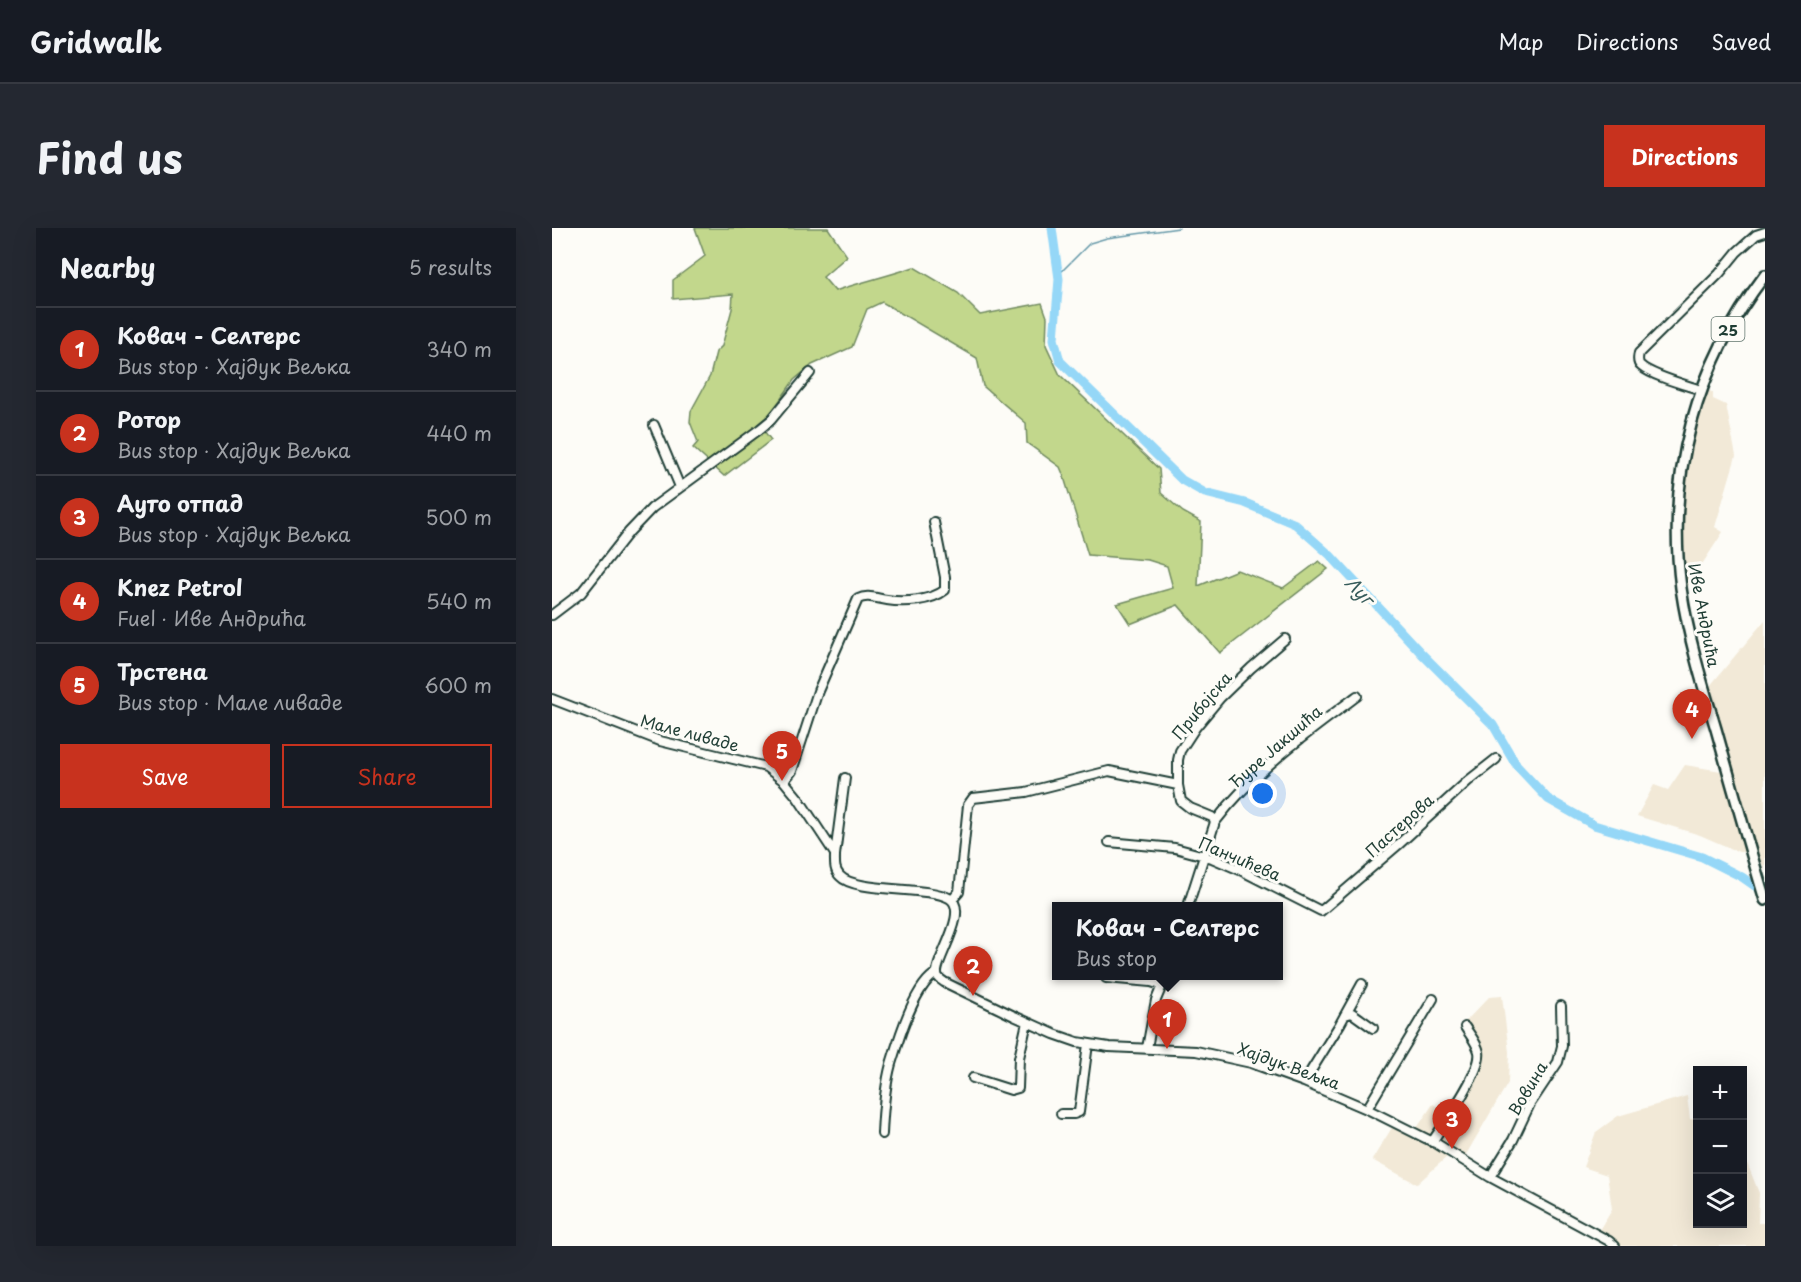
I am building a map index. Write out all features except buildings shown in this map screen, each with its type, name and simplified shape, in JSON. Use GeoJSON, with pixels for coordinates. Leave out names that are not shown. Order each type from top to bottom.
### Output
{"type":"FeatureCollection","features":[{"type":"Feature","properties":{"kind":"main road","name":"Иве Андрића"},"geometry":{"type":"LineString","coordinates":[[1765,274],[1729,328],[1701,390],[1687,442],[1679,491],[1678,542],[1681,586],[1696,660],[1765,900]]}},
{"type":"Feature","properties":{"kind":"street"},"geometry":{"type":"LineString","coordinates":[[1701,390],[1663,377],[1640,366],[1639,353],[1719,274],[1737,252],[1756,235],[1765,232]]}},
{"type":"Feature","properties":{"kind":"street"},"geometry":{"type":"LineString","coordinates":[[552,615],[581,593],[629,532],[652,508],[760,429],[810,373]]}},
{"type":"Feature","properties":{"kind":"street"},"geometry":{"type":"LineString","coordinates":[[654,425],[680,487]]}},
{"type":"Feature","properties":{"kind":"street"},"geometry":{"type":"LineString","coordinates":[[835,855],[811,814],[784,781],[792,771],[818,691],[858,599],[868,597],[908,601],[939,594],[945,590],[945,577],[934,522]]}},
{"type":"Feature","properties":{"kind":"street","name":"Прибојска"},"geometry":{"type":"LineString","coordinates":[[1178,785],[1179,754],[1195,728],[1230,688],[1285,639]]}},
{"type":"Feature","properties":{"kind":"street","name":"Ђуре Јакшића"},"geometry":{"type":"LineString","coordinates":[[1215,822],[1257,777],[1357,696]]}},
{"type":"Feature","properties":{"kind":"street","name":"Мале ливаде"},"geometry":{"type":"LineString","coordinates":[[552,699],[660,741],[760,764],[784,781]]}},
{"type":"Feature","properties":{"kind":"street","name":"Пастерова"},"geometry":{"type":"LineString","coordinates":[[1321,911],[1461,787],[1496,759]]}},
{"type":"Feature","properties":{"kind":"street"},"geometry":{"type":"LineString","coordinates":[[952,900],[959,892],[968,805],[973,798],[1026,792],[1109,771],[1178,785],[1179,797],[1184,805],[1209,815],[1215,822],[1189,902]]}},
{"type":"Feature","properties":{"kind":"street"},"geometry":{"type":"LineString","coordinates":[[845,778],[835,855],[835,866],[842,879],[946,897],[955,905],[956,914],[937,973],[931,976],[915,998],[894,1054],[884,1104],[882,1134]]}},
{"type":"Feature","properties":{"kind":"street","name":"Панчићева"},"geometry":{"type":"LineString","coordinates":[[1109,842],[1175,848],[1203,856],[1240,870],[1321,911]]}},
{"type":"Feature","properties":{"kind":"street","name":"Хајдук Вељка"},"geometry":{"type":"LineString","coordinates":[[937,973],[944,982],[1054,1034],[1088,1044],[1109,1047],[1196,1051],[1251,1062],[1304,1082],[1367,1109],[1432,1142],[1615,1246]]}},
{"type":"Feature","properties":{"kind":"street"},"geometry":{"type":"LineString","coordinates":[[1128,980],[1161,985]]}},
{"type":"Feature","properties":{"kind":"street"},"geometry":{"type":"LineString","coordinates":[[1147,1048],[1156,1000],[1164,980]]}},
{"type":"Feature","properties":{"kind":"street"},"geometry":{"type":"LineString","coordinates":[[1304,1082],[1362,984]]}},
{"type":"Feature","properties":{"kind":"street"},"geometry":{"type":"LineString","coordinates":[[1367,1109],[1433,999]]}},
{"type":"Feature","properties":{"kind":"street","name":"Вовина"},"geometry":{"type":"LineString","coordinates":[[1490,1177],[1513,1140],[1530,1104],[1558,1062],[1563,1032],[1561,1006]]}},
{"type":"Feature","properties":{"kind":"street"},"geometry":{"type":"LineString","coordinates":[[1345,1016],[1352,1013],[1373,1028]]}},
{"type":"Feature","properties":{"kind":"street"},"geometry":{"type":"LineString","coordinates":[[973,1078],[1011,1090],[1018,1088],[1019,1058],[1027,1022]]}},
{"type":"Feature","properties":{"kind":"street"},"geometry":{"type":"LineString","coordinates":[[1432,1142],[1479,1063],[1478,1049],[1465,1027]]}},
{"type":"Feature","properties":{"kind":"street"},"geometry":{"type":"LineString","coordinates":[[1061,1114],[1078,1112],[1088,1044]]}},
{"type":"Feature","properties":{"kind":"shaded area"},"geometry":{"type":"Polygon","coordinates":[[[1704,387],[1713,393],[1713,399],[1726,405],[1736,456],[1715,527],[1723,532],[1686,589],[1682,535],[1682,482],[1704,387]]]}},
{"type":"Feature","properties":{"kind":"shaded area"},"geometry":{"type":"Polygon","coordinates":[[[1765,620],[1765,869],[1751,844],[1709,687],[1765,620]]]}},
{"type":"Feature","properties":{"kind":"shaded area"},"geometry":{"type":"Polygon","coordinates":[[[1685,765],[1721,771],[1745,852],[1739,852],[1700,835],[1637,816],[1654,785],[1668,790],[1685,765]]]}},
{"type":"Feature","properties":{"kind":"shaded area"},"geometry":{"type":"Polygon","coordinates":[[[1502,996],[1509,1052],[1508,1083],[1464,1158],[1436,1140],[1482,1065],[1479,1047],[1464,1023],[1489,997],[1502,996]]]}},
{"type":"Feature","properties":{"kind":"shaded area"},"geometry":{"type":"Polygon","coordinates":[[[1687,1096],[1690,1119],[1693,1119],[1693,1228],[1747,1228],[1747,1163],[1759,1193],[1758,1223],[1765,1223],[1765,1246],[1620,1246],[1599,1230],[1612,1209],[1607,1175],[1583,1167],[1596,1132],[1618,1116],[1687,1096]]]}},
{"type":"Feature","properties":{"kind":"shaded area"},"geometry":{"type":"Polygon","coordinates":[[[1433,1104],[1449,1114],[1431,1139],[1415,1131],[1433,1104]]]}},
{"type":"Feature","properties":{"kind":"shaded area"},"geometry":{"type":"Polygon","coordinates":[[[1393,1126],[1449,1155],[1417,1184],[1372,1160],[1393,1126]]]}},
{"type":"Feature","properties":{"kind":"green space"},"geometry":{"type":"Polygon","coordinates":[[[695,228],[828,228],[847,256],[823,277],[835,291],[914,267],[958,293],[980,315],[1042,303],[1047,317],[1046,345],[1060,375],[1159,469],[1161,493],[1183,512],[1201,522],[1198,586],[1237,570],[1283,588],[1319,561],[1328,569],[1220,653],[1178,605],[1130,624],[1117,604],[1173,588],[1167,566],[1148,560],[1088,555],[1060,467],[1027,443],[1026,423],[983,386],[977,358],[882,302],[867,309],[852,347],[812,365],[794,380],[761,427],[771,440],[724,476],[693,448],[698,442],[690,422],[691,411],[710,376],[716,352],[722,346],[732,309],[733,294],[673,299],[673,280],[705,256],[695,228]]]}},
{"type":"Feature","properties":{"kind":"waterway","name":"Луг"},"geometry":{"type":"LineString","coordinates":[[1052,228],[1059,279],[1054,339],[1060,361],[1182,480],[1205,493],[1245,503],[1295,524],[1330,555],[1422,654],[1493,725],[1517,766],[1548,799],[1594,825],[1702,857],[1742,877],[1765,893]]}},
{"type":"Feature","properties":{"kind":"waterway"},"geometry":{"type":"LineString","coordinates":[[1059,274],[1090,243],[1107,238],[1179,228]]}},
{"type":"Feature","properties":{"kind":"place","name":"Knez Petrol"},"geometry":{"type":"Point","coordinates":[1692,739]}},
{"type":"Feature","properties":{"kind":"place","name":"Трстена"},"geometry":{"type":"Point","coordinates":[782,781]}},
{"type":"Feature","properties":{"kind":"place","name":"Ротор"},"geometry":{"type":"Point","coordinates":[973,996]}},
{"type":"Feature","properties":{"kind":"place","name":"Ковач - Селтерс"},"geometry":{"type":"Point","coordinates":[1167,1049]}},
{"type":"Feature","properties":{"kind":"place","name":"Ауто отпад"},"geometry":{"type":"Point","coordinates":[1452,1149]}}]}
